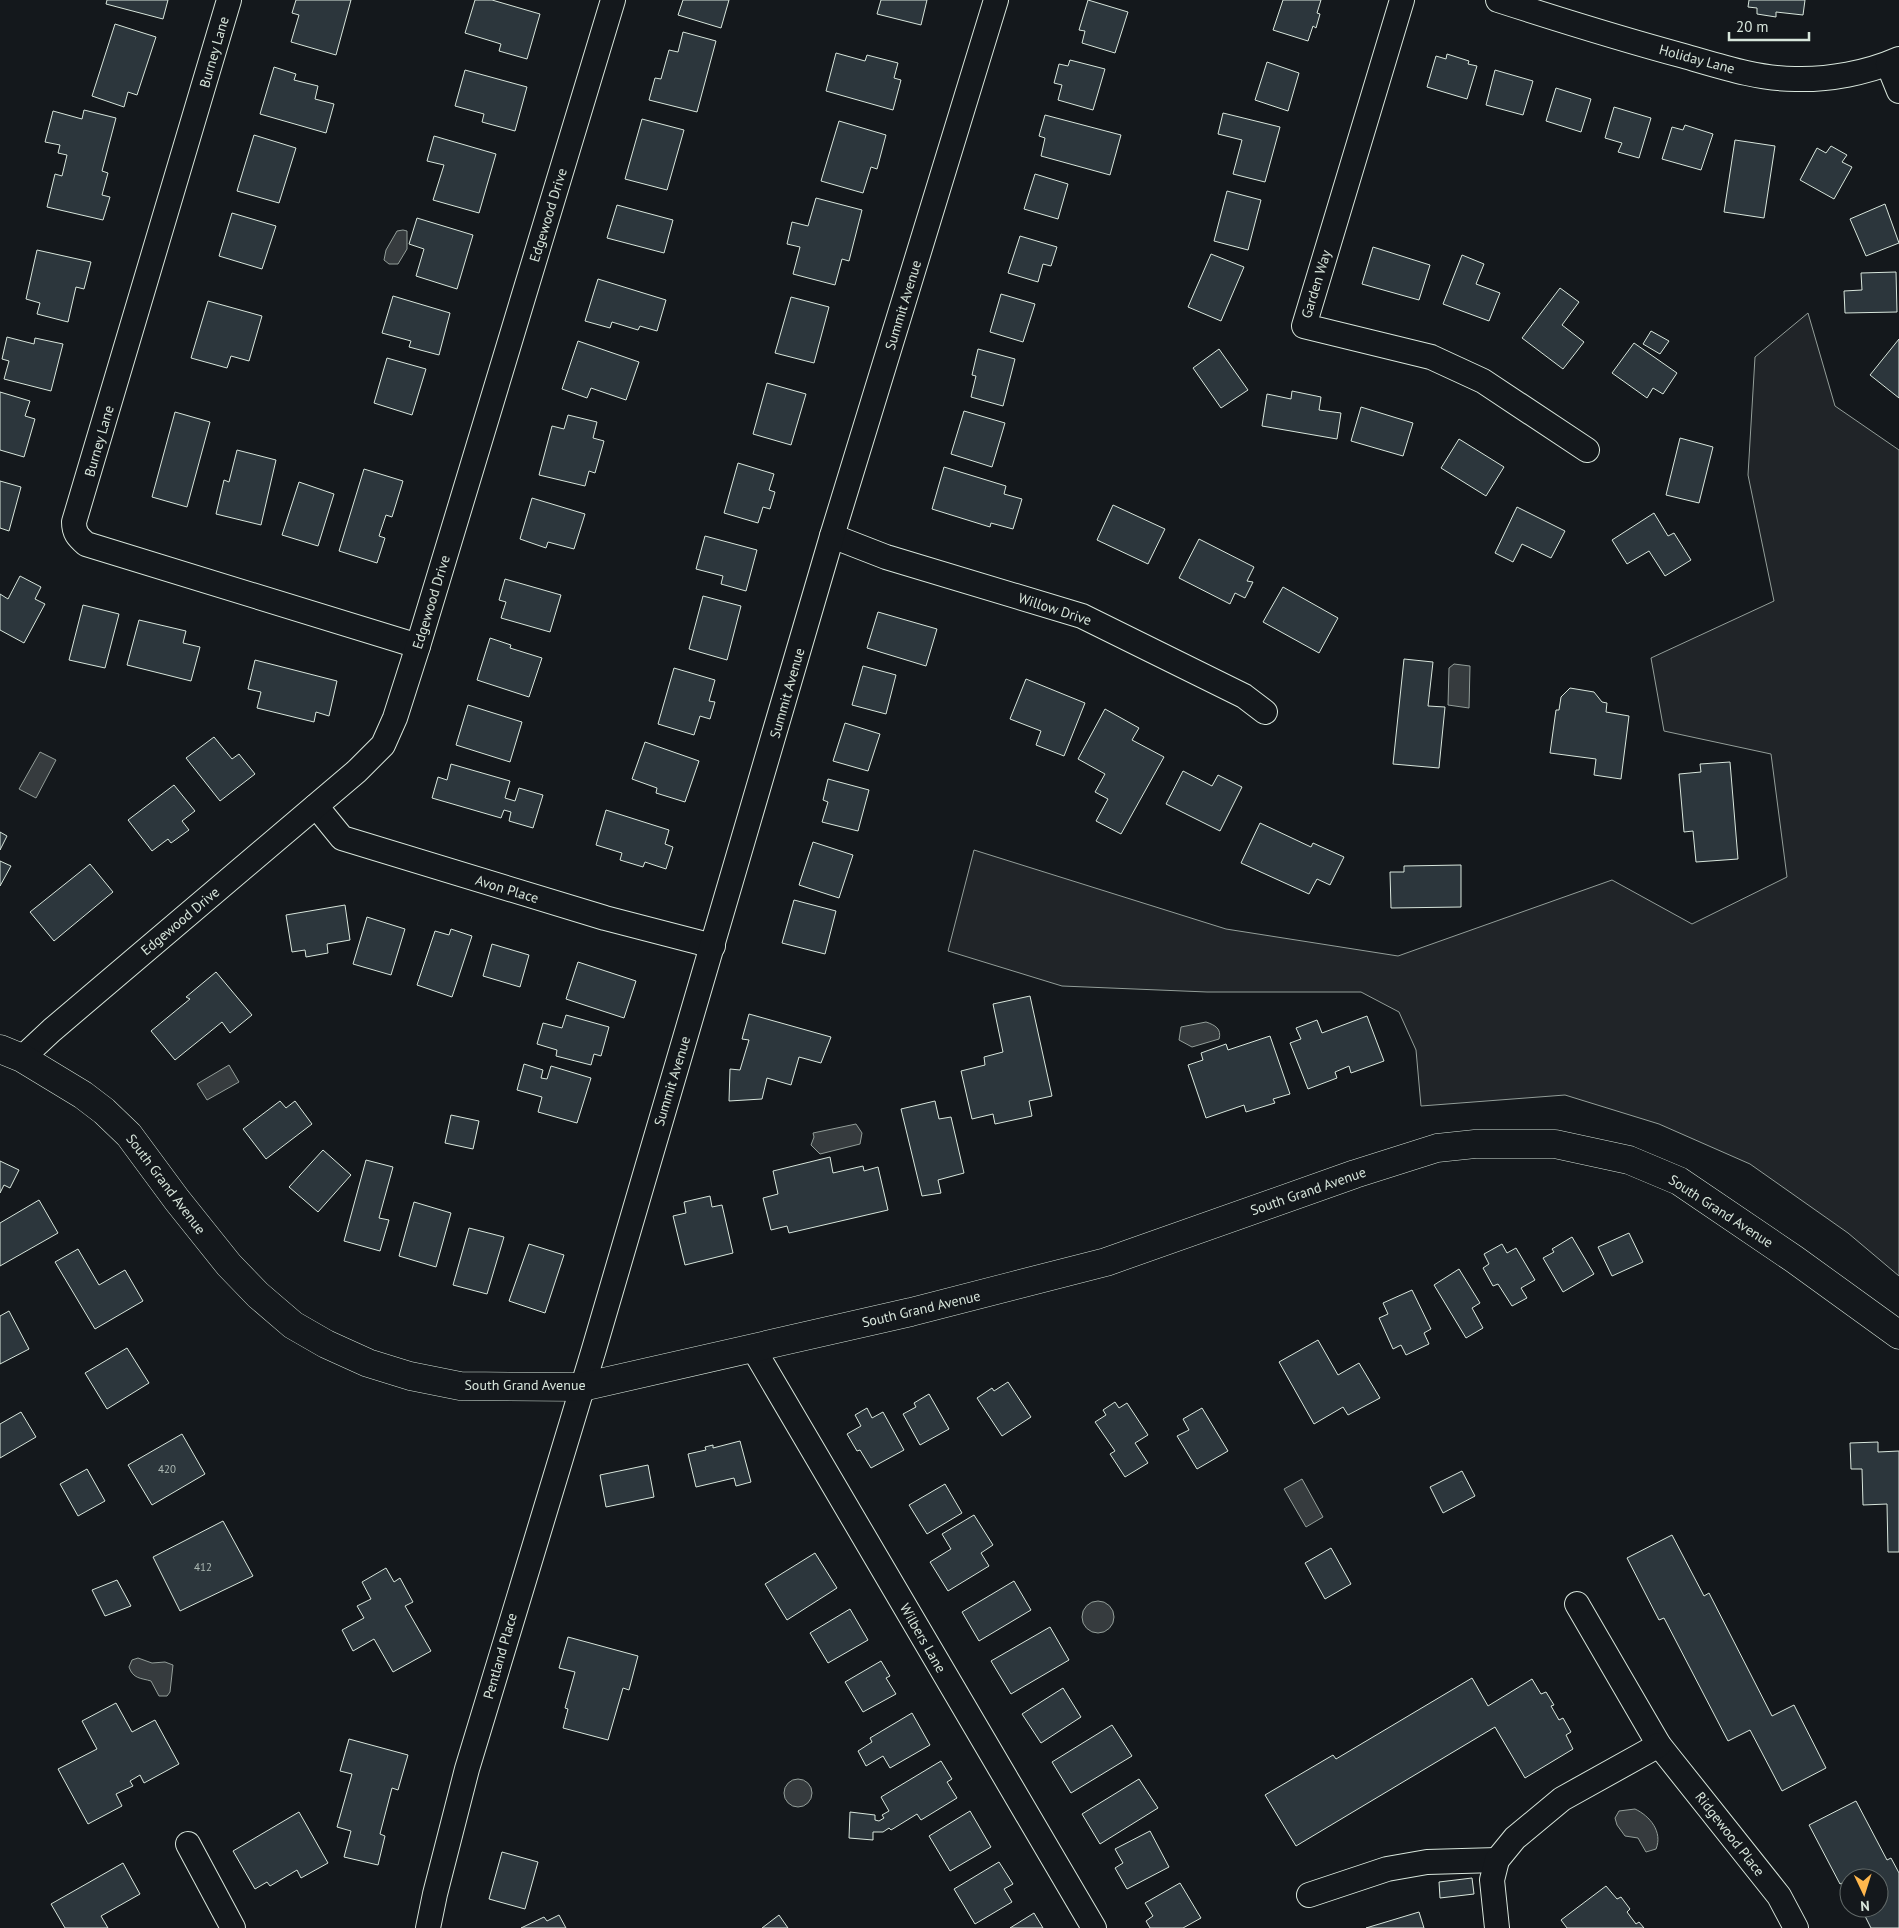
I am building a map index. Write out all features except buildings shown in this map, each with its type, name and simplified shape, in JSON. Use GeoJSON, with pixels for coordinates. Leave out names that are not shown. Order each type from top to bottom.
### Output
{"type":"FeatureCollection","features":[{"type":"Feature","properties":{"kind":"main road","name":"South Grand Avenue"},"geometry":{"type":"LineString","coordinates":[[11,1053],[83,1095],[104,1111],[129,1135],[228,1266],[282,1316],[326,1344],[368,1363],[410,1376],[460,1386],[582,1387],[982,1295],[1106,1262],[1355,1174],[1436,1148],[1476,1144],[1555,1144],[1629,1160],[1678,1181],[1794,1258],[1899,1335]]}},
{"type":"Feature","properties":{"kind":"street","name":"Burney Lane"},"geometry":{"type":"LineString","coordinates":[[229,0],[74,522],[74,530],[78,538],[86,544],[418,646]]}},
{"type":"Feature","properties":{"kind":"street","name":"Edgewood Drive"},"geometry":{"type":"LineString","coordinates":[[11,1053],[52,1030],[357,772],[383,745],[395,718],[418,646],[612,0]]}},
{"type":"Feature","properties":{"kind":"street","name":"Summit Avenue"},"geometry":{"type":"LineString","coordinates":[[582,1387],[832,536],[996,0]]}},
{"type":"Feature","properties":{"kind":"street","name":"Garden Way"},"geometry":{"type":"LineString","coordinates":[[1402,0],[1304,326],[1431,357],[1483,381],[1587,450]]}},
{"type":"Feature","properties":{"kind":"street","name":"Holiday Lane"},"geometry":{"type":"LineString","coordinates":[[1498,0],[1677,54],[1762,76],[1795,79],[1821,78],[1849,74],[1893,62]]}},
{"type":"Feature","properties":{"kind":"street"},"geometry":{"type":"LineString","coordinates":[[1893,62],[1899,91]]}},
{"type":"Feature","properties":{"kind":"street","name":"Willow Drive"},"geometry":{"type":"LineString","coordinates":[[832,536],[886,557],[1082,616],[1244,696],[1265,712]]}},
{"type":"Feature","properties":{"kind":"street","name":"Avon Place"},"geometry":{"type":"LineString","coordinates":[[316,806],[342,838],[604,918],[712,946]]}},
{"type":"Feature","properties":{"kind":"street","name":"Wilbers Lane"},"geometry":{"type":"LineString","coordinates":[[753,1348],[1094,1928]]}},
{"type":"Feature","properties":{"kind":"street","name":"Pentland Place"},"geometry":{"type":"LineString","coordinates":[[428,1928],[467,1769],[582,1387]]}},
{"type":"Feature","properties":{"kind":"street","name":"Ridgewood Place"},"geometry":{"type":"LineString","coordinates":[[1578,1604],[1659,1745],[1779,1896],[1796,1928]]}},
{"type":"Feature","properties":{"kind":"street"},"geometry":{"type":"LineString","coordinates":[[1497,1928],[1492,1880],[1497,1860],[1515,1838],[1562,1799],[1659,1745]]}},
{"type":"Feature","properties":{"kind":"street"},"geometry":{"type":"LineString","coordinates":[[188,1844],[233,1928]]}},
{"type":"Feature","properties":{"kind":"street"},"geometry":{"type":"LineString","coordinates":[[1309,1895],[1387,1869],[1427,1862],[1497,1860]]}},
{"type":"Feature","properties":{"kind":"shaded area"},"geometry":{"type":"Polygon","coordinates":[[[397,231],[407,231],[407,249],[398,264],[389,264],[384,260],[386,250],[397,231]]]}},
{"type":"Feature","properties":{"kind":"shaded area"},"geometry":{"type":"Polygon","coordinates":[[[1808,313],[1835,406],[1899,450],[1899,1276],[1848,1233],[1750,1164],[1659,1124],[1565,1095],[1421,1106],[1416,1050],[1399,1012],[1361,992],[1207,992],[1062,986],[948,951],[974,850],[1226,929],[1398,956],[1612,880],[1692,924],[1787,877],[1771,754],[1664,731],[1651,658],[1774,601],[1748,475],[1755,357],[1808,313]]]}},
{"type":"Feature","properties":{"kind":"shaded area"},"geometry":{"type":"Polygon","coordinates":[[[1454,664],[1470,666],[1469,708],[1448,705],[1449,668],[1454,664]]]}},
{"type":"Feature","properties":{"kind":"shaded area"},"geometry":{"type":"Polygon","coordinates":[[[40,752],[56,760],[36,798],[19,789],[40,752]]]}},
{"type":"Feature","properties":{"kind":"shaded area"},"geometry":{"type":"Polygon","coordinates":[[[1206,1022],[1219,1030],[1219,1039],[1192,1047],[1179,1040],[1181,1027],[1206,1022]]]}},
{"type":"Feature","properties":{"kind":"shaded area"},"geometry":{"type":"Polygon","coordinates":[[[229,1065],[239,1082],[207,1100],[197,1084],[229,1065]]]}},
{"type":"Feature","properties":{"kind":"shaded area"},"geometry":{"type":"Polygon","coordinates":[[[856,1124],[862,1133],[860,1144],[820,1154],[811,1145],[814,1137],[813,1133],[856,1124]]]}},
{"type":"Feature","properties":{"kind":"shaded area"},"geometry":{"type":"Polygon","coordinates":[[[1302,1479],[1323,1517],[1306,1527],[1284,1489],[1302,1479]]]}},
{"type":"Feature","properties":{"kind":"shaded area"},"geometry":{"type":"Polygon","coordinates":[[[1098,1601],[1104,1602],[1109,1606],[1113,1611],[1113,1623],[1109,1628],[1104,1632],[1098,1633],[1092,1632],[1087,1628],[1083,1623],[1082,1617],[1083,1611],[1087,1606],[1092,1602],[1098,1601]]]}},
{"type":"Feature","properties":{"kind":"shaded area"},"geometry":{"type":"Polygon","coordinates":[[[138,1658],[152,1663],[165,1662],[173,1665],[170,1692],[167,1696],[159,1696],[151,1681],[133,1674],[129,1667],[132,1660],[138,1658]]]}},
{"type":"Feature","properties":{"kind":"shaded area"},"geometry":{"type":"Polygon","coordinates":[[[798,1779],[808,1783],[812,1793],[808,1803],[798,1807],[788,1803],[784,1793],[788,1783],[798,1779]]]}},
{"type":"Feature","properties":{"kind":"shaded area"},"geometry":{"type":"Polygon","coordinates":[[[1635,1809],[1646,1816],[1654,1825],[1658,1837],[1656,1849],[1646,1852],[1638,1838],[1625,1836],[1617,1825],[1615,1818],[1619,1811],[1635,1809]]]}}]}
